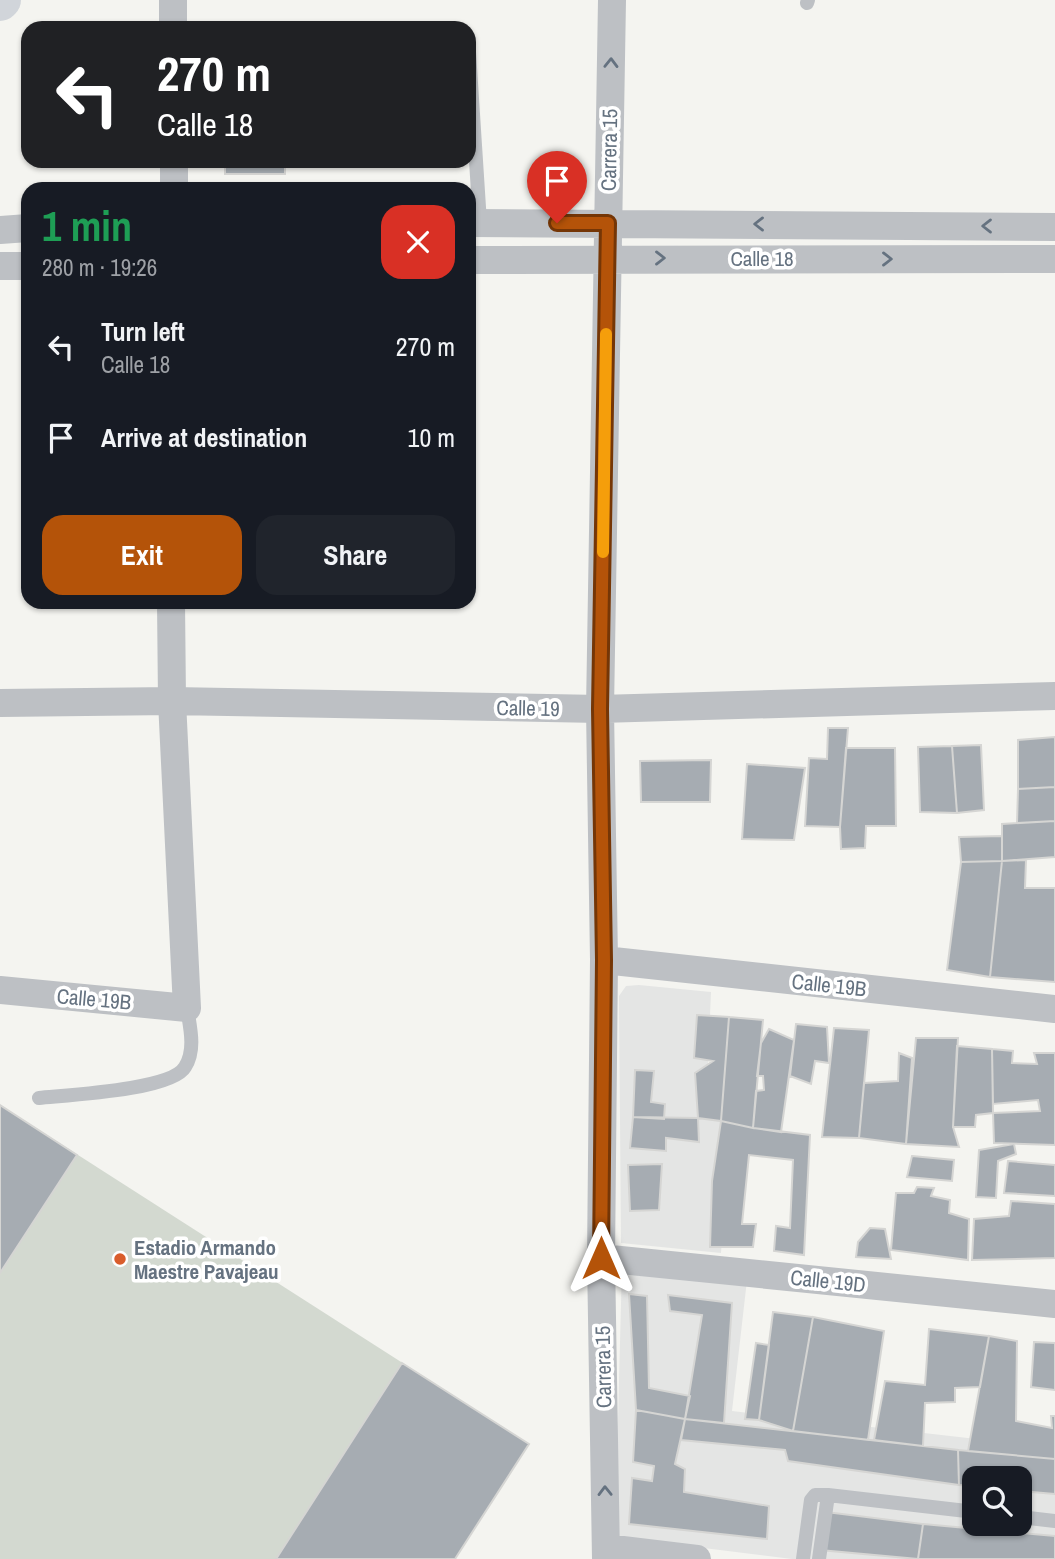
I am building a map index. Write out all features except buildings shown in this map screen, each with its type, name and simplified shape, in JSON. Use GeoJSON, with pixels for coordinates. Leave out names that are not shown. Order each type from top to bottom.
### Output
{"type":"FeatureCollection","features":[{"type":"Feature","properties":{"kind":"street"},"geometry":{"type":"LineString","coordinates":[[173,0],[173,21]]}},
{"type":"Feature","properties":{"kind":"street","name":"Carrera 15"},"geometry":{"type":"LineString","coordinates":[[606,1554],[601,1258],[604,960],[600,709],[612,0]]}},
{"type":"Feature","properties":{"kind":"street","name":"Calle 18"},"geometry":{"type":"LineString","coordinates":[[476,223],[1055,226]]}},
{"type":"Feature","properties":{"kind":"street"},"geometry":{"type":"LineString","coordinates":[[0,230],[21,229]]}},
{"type":"Feature","properties":{"kind":"street","name":"Calle 18"},"geometry":{"type":"LineString","coordinates":[[476,260],[1055,259]]}},
{"type":"Feature","properties":{"kind":"street"},"geometry":{"type":"LineString","coordinates":[[0,266],[21,265]]}},
{"type":"Feature","properties":{"kind":"street"},"geometry":{"type":"LineString","coordinates":[[172,609],[172,701],[187,1008]]}},
{"type":"Feature","properties":{"kind":"street","name":"Calle 19"},"geometry":{"type":"LineString","coordinates":[[0,703],[172,701],[600,709],[1055,696]]}},
{"type":"Feature","properties":{"kind":"street","name":"Calle 19B"},"geometry":{"type":"LineString","coordinates":[[604,960],[1055,1009]]}},
{"type":"Feature","properties":{"kind":"street","name":"Calle 19B"},"geometry":{"type":"LineString","coordinates":[[0,990],[187,1008]]}},
{"type":"Feature","properties":{"kind":"street","name":"Calle 19D"},"geometry":{"type":"LineString","coordinates":[[601,1258],[1055,1304]]}},
{"type":"Feature","properties":{"kind":"street"},"geometry":{"type":"LineString","coordinates":[[606,1554],[697,1559]]}},
{"type":"Feature","properties":{"kind":"lane"},"geometry":{"type":"LineString","coordinates":[[39,1098],[157,1084],[180,1074],[187,1065],[191,1052],[187,1008]]}},
{"type":"Feature","properties":{"kind":"lane"},"geometry":{"type":"LineString","coordinates":[[803,1559],[811,1500],[815,1495],[962,1510]]}},
{"type":"Feature","properties":{"kind":"lane"},"geometry":{"type":"LineString","coordinates":[[819,1559],[828,1495]]}},
{"type":"Feature","properties":{"kind":"lane"},"geometry":{"type":"LineString","coordinates":[[1032,1518],[1055,1521]]}},
{"type":"Feature","properties":{"kind":"shaded area"},"geometry":{"type":"Polygon","coordinates":[[[626,986],[711,992],[706,1110],[730,1113],[721,1253],[621,1243],[619,996],[626,986]]]}},
{"type":"Feature","properties":{"kind":"shaded area","name":"Estadio Armando Maestre Pavajeau"},"geometry":{"type":"Polygon","coordinates":[[[0,1105],[529,1444],[455,1559],[0,1559],[0,1105]]]}},
{"type":"Feature","properties":{"kind":"shaded area"},"geometry":{"type":"Polygon","coordinates":[[[622,1265],[747,1280],[732,1411],[1055,1448],[1055,1559],[792,1559],[615,1537],[622,1265]]]}},
{"type":"Feature","properties":{"kind":"slow traffic"},"geometry":{"type":"LineString","coordinates":[[603,552],[606,334]]}},
{"type":"Feature","properties":{"kind":"place","name":"Estadio Armando Maestre Pavajeau"},"geometry":{"type":"Point","coordinates":[120,1259]}},
{"type":"Feature","properties":{"kind":"route"},"geometry":{"type":"LineString","coordinates":[[557,223],[608,223],[600,709],[604,960],[601,1258]]}}]}
